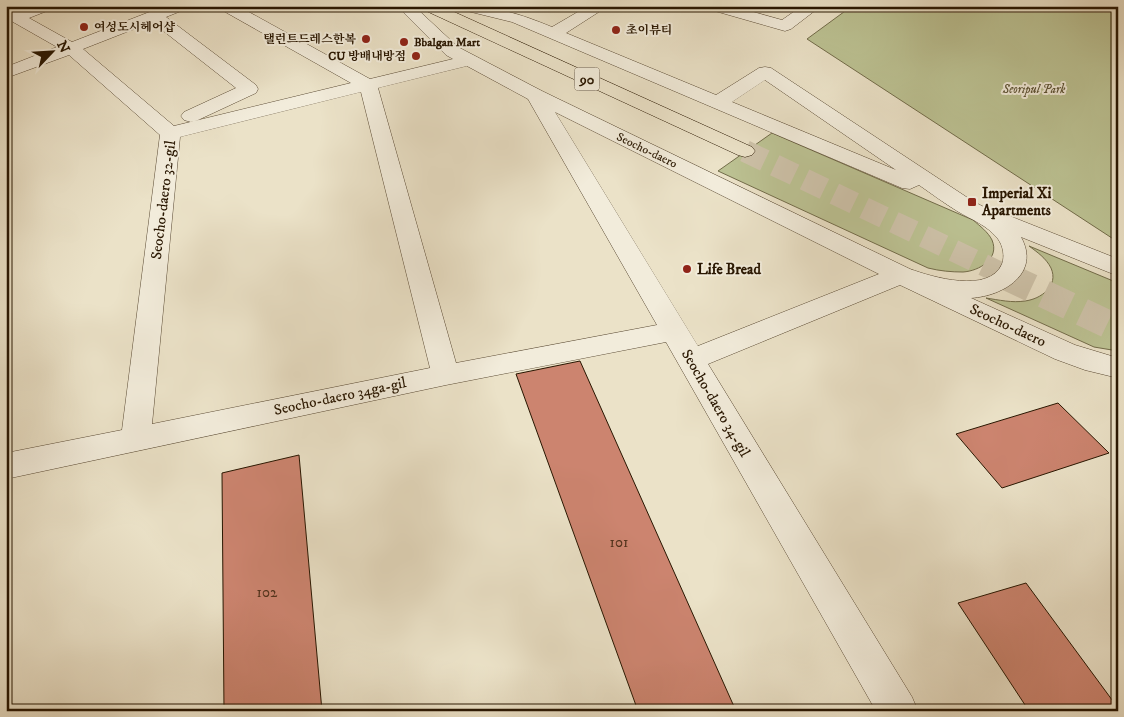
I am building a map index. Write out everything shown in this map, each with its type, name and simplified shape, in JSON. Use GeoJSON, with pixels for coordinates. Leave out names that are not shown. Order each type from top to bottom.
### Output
{"type":"FeatureCollection","features":[{"type":"Feature","properties":{"kind":"main road","name":"90"},"geometry":{"type":"LineString","coordinates":[[428,6],[745,152]]}},
{"type":"Feature","properties":{"kind":"street"},"geometry":{"type":"LineString","coordinates":[[14,20],[46,6]]}},
{"type":"Feature","properties":{"kind":"street"},"geometry":{"type":"LineString","coordinates":[[6,73],[180,6]]}},
{"type":"Feature","properties":{"kind":"street"},"geometry":{"type":"LineString","coordinates":[[226,6],[368,86],[446,375]]}},
{"type":"Feature","properties":{"kind":"street","name":"Seocho-daero"},"geometry":{"type":"LineString","coordinates":[[405,6],[452,51],[535,95],[901,275],[1065,352],[1095,363],[1118,368]]}},
{"type":"Feature","properties":{"kind":"street","name":"Seocho-daero"},"geometry":{"type":"LineString","coordinates":[[465,6],[518,19],[966,207],[1118,268]]}},
{"type":"Feature","properties":{"kind":"street"},"geometry":{"type":"LineString","coordinates":[[553,34],[600,6]]}},
{"type":"Feature","properties":{"kind":"street"},"geometry":{"type":"LineString","coordinates":[[714,6],[785,26],[813,6]]}},
{"type":"Feature","properties":{"kind":"street"},"geometry":{"type":"LineString","coordinates":[[14,20],[70,48],[168,131],[249,88],[154,16]]}},
{"type":"Feature","properties":{"kind":"street","name":"Seocho-daero 32-gil"},"geometry":{"type":"LineString","coordinates":[[136,438],[168,131],[368,86],[469,60]]}},
{"type":"Feature","properties":{"kind":"street","name":"Seocho-daero"},"geometry":{"type":"LineString","coordinates":[[718,103],[765,72],[966,207],[987,217],[1003,230],[1014,245],[1016,259],[1011,273],[998,283],[978,288],[953,289],[926,284],[901,275]]}},
{"type":"Feature","properties":{"kind":"street","name":"Seocho-daero 34-gil"},"geometry":{"type":"LineString","coordinates":[[535,95],[898,711]]}},
{"type":"Feature","properties":{"kind":"street"},"geometry":{"type":"LineString","coordinates":[[690,360],[901,275]]}},
{"type":"Feature","properties":{"kind":"street","name":"Seocho-daero 34ga-gil"},"geometry":{"type":"LineString","coordinates":[[6,466],[446,375],[675,331]]}},
{"type":"Feature","properties":{"kind":"green space","name":"Seoripul Park"},"geometry":{"type":"Polygon","coordinates":[[[852,6],[1118,6],[1118,242],[807,39],[852,6]]]}},
{"type":"Feature","properties":{"kind":"green space"},"geometry":{"type":"Polygon","coordinates":[[[772,133],[973,220],[992,240],[994,247],[991,258],[975,269],[963,272],[928,268],[718,171],[772,133]]]}},
{"type":"Feature","properties":{"kind":"green space"},"geometry":{"type":"Polygon","coordinates":[[[1029,246],[1118,283],[1118,351],[1094,347],[986,298],[1010,301],[1031,300],[1037,298],[1051,286],[1053,275],[1049,264],[1029,246]]]}},
{"type":"Feature","properties":{"kind":"building"},"geometry":{"type":"Polygon","coordinates":[[[580,361],[736,711],[638,711],[516,374],[580,361]]]}},
{"type":"Feature","properties":{"kind":"building"},"geometry":{"type":"Polygon","coordinates":[[[1058,403],[1109,453],[1002,488],[956,434],[1058,403]]]}},
{"type":"Feature","properties":{"kind":"building"},"geometry":{"type":"Polygon","coordinates":[[[299,455],[322,711],[224,711],[222,473],[299,455]]]}},
{"type":"Feature","properties":{"kind":"building"},"geometry":{"type":"Polygon","coordinates":[[[1026,583],[1118,708],[1118,711],[1029,711],[958,603],[1026,583]]]}},
{"type":"Feature","properties":{"kind":"tunnel"},"geometry":{"type":"LineString","coordinates":[[745,151],[1009,277]]}},
{"type":"Feature","properties":{"kind":"tunnel"},"geometry":{"type":"LineString","coordinates":[[1006,276],[1118,329]]}},
{"type":"Feature","properties":{"kind":"place","name":"여성도시헤어샵"},"geometry":{"type":"Point","coordinates":[84,27]}},
{"type":"Feature","properties":{"kind":"place","name":"초이뷰티"},"geometry":{"type":"Point","coordinates":[616,30]}},
{"type":"Feature","properties":{"kind":"place","name":"탤런트드레스한복"},"geometry":{"type":"Point","coordinates":[366,39]}},
{"type":"Feature","properties":{"kind":"place","name":"Bbalgan Mart"},"geometry":{"type":"Point","coordinates":[404,42]}},
{"type":"Feature","properties":{"kind":"place","name":"CU 방배내방점"},"geometry":{"type":"Point","coordinates":[416,56]}},
{"type":"Feature","properties":{"kind":"place","name":"Imperial Xi Apartments"},"geometry":{"type":"Point","coordinates":[972,202]}},
{"type":"Feature","properties":{"kind":"place","name":"Life Bread"},"geometry":{"type":"Point","coordinates":[687,269]}}]}
